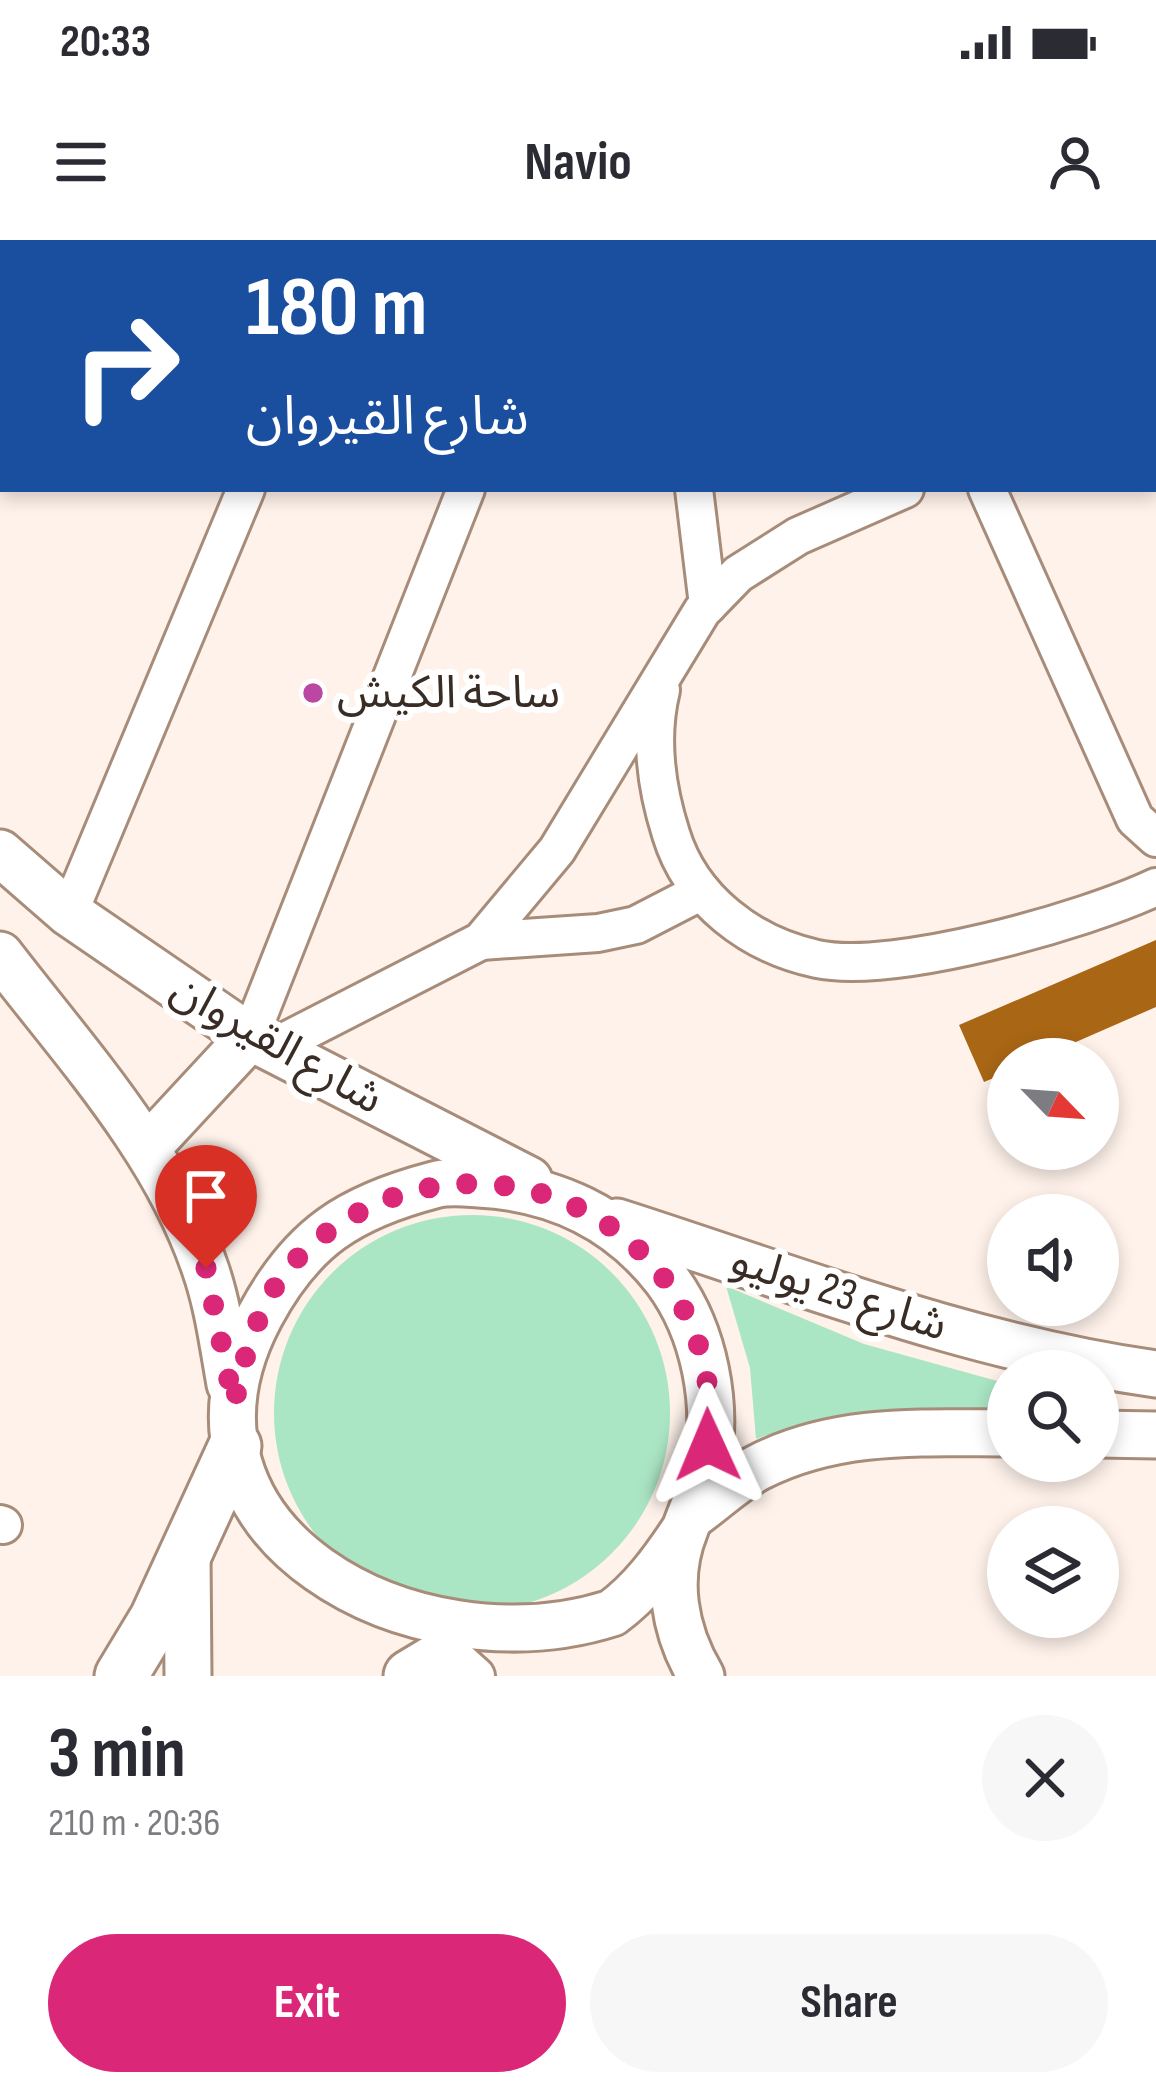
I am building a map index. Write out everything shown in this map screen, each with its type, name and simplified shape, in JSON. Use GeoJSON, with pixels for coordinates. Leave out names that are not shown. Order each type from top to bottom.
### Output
{"type":"FeatureCollection","features":[{"type":"Feature","properties":{"kind":"highway"},"geometry":{"type":"LineString","coordinates":[[121,1676],[157,1618],[187,1554],[234,1426]]}},
{"type":"Feature","properties":{"kind":"main road","name":"شارع القيروان"},"geometry":{"type":"LineString","coordinates":[[0,853],[70,913],[261,1042],[585,1209]]}},
{"type":"Feature","properties":{"kind":"main road"},"geometry":{"type":"LineString","coordinates":[[0,955],[147,1148],[178,1203],[206,1268],[246,1498],[268,1546],[301,1588],[341,1622],[446,1667],[565,1641],[612,1614],[639,1589],[687,1524],[754,1469],[813,1444],[867,1434],[987,1433]]}},
{"type":"Feature","properties":{"kind":"main road"},"geometry":{"type":"LineString","coordinates":[[147,1148],[261,1042]]}},
{"type":"Feature","properties":{"kind":"main road"},"geometry":{"type":"LineString","coordinates":[[234,1426],[248,1340],[278,1281],[324,1233],[343,1221],[381,1199],[445,1182],[504,1186],[585,1209],[635,1244],[668,1281],[692,1324],[706,1371],[711,1420],[706,1470],[672,1576],[677,1618],[701,1676]]}},
{"type":"Feature","properties":{"kind":"main road","name":"شارع 23 يوليو"},"geometry":{"type":"LineString","coordinates":[[585,1209],[834,1294],[1019,1350],[1156,1374]]}},
{"type":"Feature","properties":{"kind":"main road"},"geometry":{"type":"LineString","coordinates":[[1119,1434],[1156,1435]]}},
{"type":"Feature","properties":{"kind":"main road"},"geometry":{"type":"LineString","coordinates":[[187,1554],[188,1676]]}},
{"type":"Feature","properties":{"kind":"lane"},"geometry":{"type":"LineString","coordinates":[[70,913],[245,492]]}},
{"type":"Feature","properties":{"kind":"lane"},"geometry":{"type":"LineString","coordinates":[[261,1042],[465,492]]}},
{"type":"Feature","properties":{"kind":"lane"},"geometry":{"type":"LineString","coordinates":[[694,492],[708,605]]}},
{"type":"Feature","properties":{"kind":"lane"},"geometry":{"type":"LineString","coordinates":[[481,941],[557,850],[708,605],[738,574],[799,536],[898,492]]}},
{"type":"Feature","properties":{"kind":"lane"},"geometry":{"type":"LineString","coordinates":[[988,492],[1136,819],[1156,838]]}},
{"type":"Feature","properties":{"kind":"lane"},"geometry":{"type":"LineString","coordinates":[[665,670],[653,724],[659,800],[677,856],[700,892],[739,926],[773,944],[818,959],[855,961],[932,953],[1051,925],[1156,887]]}},
{"type":"Feature","properties":{"kind":"lane"},"geometry":{"type":"LineString","coordinates":[[261,1042],[481,941],[598,933],[636,925],[700,892]]}},
{"type":"Feature","properties":{"kind":"green space"},"geometry":{"type":"Polygon","coordinates":[[[472,1215],[511,1219],[548,1230],[612,1273],[655,1337],[666,1374],[670,1413],[666,1452],[655,1489],[612,1553],[548,1596],[511,1607],[472,1611],[433,1607],[396,1596],[332,1553],[289,1489],[278,1452],[274,1413],[278,1374],[289,1337],[332,1273],[396,1230],[433,1219],[472,1215]]]}},
{"type":"Feature","properties":{"kind":"green space"},"geometry":{"type":"Polygon","coordinates":[[[726,1286],[864,1344],[987,1378],[987,1415],[850,1418],[756,1439],[750,1368],[726,1286]]]}},
{"type":"Feature","properties":{"kind":"building"},"geometry":{"type":"Polygon","coordinates":[[[1156,940],[1156,1007],[1085,1038],[987,1038],[987,1081],[959,1025],[1156,940]]]}},
{"type":"Feature","properties":{"kind":"place","name":"ساحة الكيش"},"geometry":{"type":"Point","coordinates":[313,693]}},
{"type":"Feature","properties":{"kind":"route"},"geometry":{"type":"LineString","coordinates":[[206,1268],[234,1405],[248,1340],[278,1281],[324,1233],[381,1199],[445,1182],[504,1186],[575,1203],[635,1244],[668,1281],[692,1324],[706,1371],[711,1420],[708,1445]]}}]}
